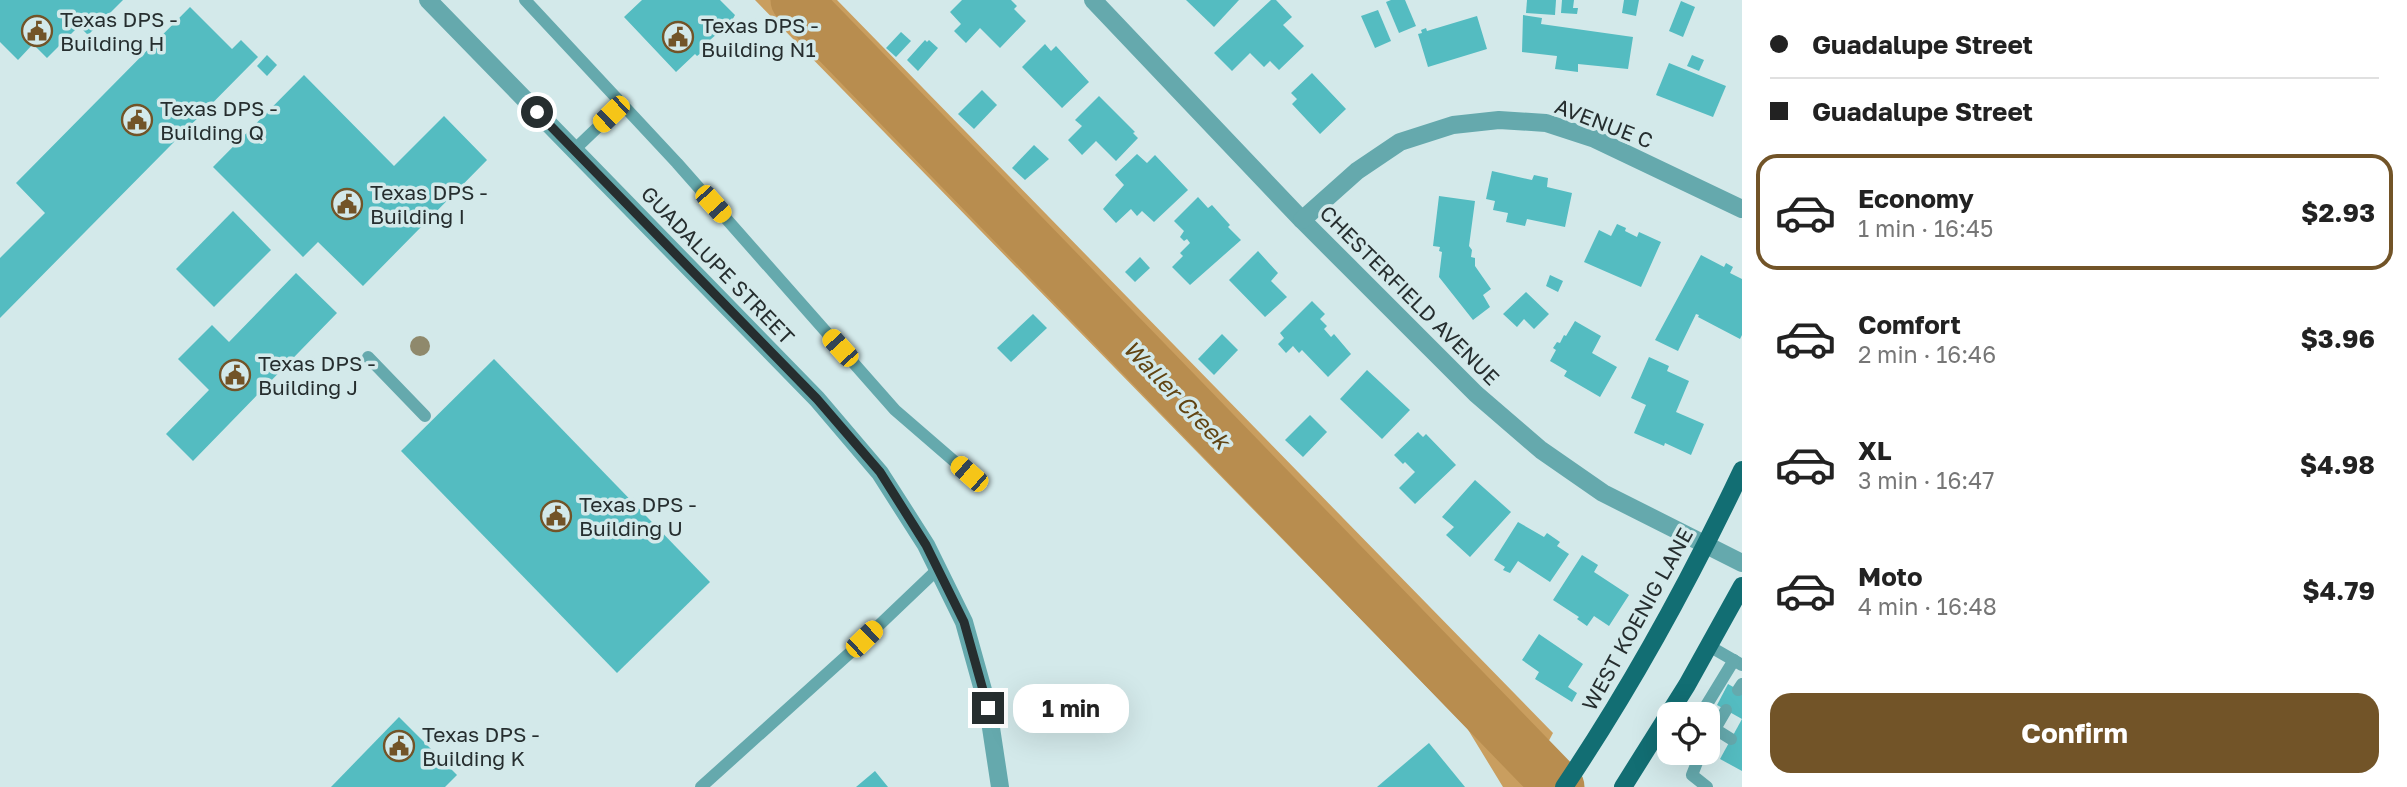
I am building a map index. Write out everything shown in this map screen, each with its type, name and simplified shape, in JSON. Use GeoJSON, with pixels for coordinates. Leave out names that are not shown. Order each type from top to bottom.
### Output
{"type":"FeatureCollection","features":[{"type":"Feature","properties":{"kind":"main road","name":"WEST KOENIG LANE"},"geometry":{"type":"LineString","coordinates":[[1564,787],[1644,660],[1707,545],[1742,470]]}},
{"type":"Feature","properties":{"kind":"main road"},"geometry":{"type":"LineString","coordinates":[[1679,702],[1742,586]]}},
{"type":"Feature","properties":{"kind":"main road"},"geometry":{"type":"LineString","coordinates":[[1623,787],[1657,740]]}},
{"type":"Feature","properties":{"kind":"street","name":"GUADALUPE STREET"},"geometry":{"type":"LineString","coordinates":[[428,0],[817,399],[880,472],[926,545],[964,622],[988,708],[1000,787]]}},
{"type":"Feature","properties":{"kind":"street","name":"CHESTERFIELD AVENUE"},"geometry":{"type":"LineString","coordinates":[[1093,0],[1302,220],[1476,394],[1541,450],[1603,493],[1742,564]]}},
{"type":"Feature","properties":{"kind":"street","name":"AVENUE C"},"geometry":{"type":"LineString","coordinates":[[1302,220],[1357,171],[1400,142],[1453,125],[1499,120],[1546,122],[1595,139],[1742,209]]}},
{"type":"Feature","properties":{"kind":"lane"},"geometry":{"type":"LineString","coordinates":[[525,0],[677,163],[895,410],[969,474]]}},
{"type":"Feature","properties":{"kind":"lane"},"geometry":{"type":"LineString","coordinates":[[574,150],[622,104]]}},
{"type":"Feature","properties":{"kind":"lane"},"geometry":{"type":"LineString","coordinates":[[368,357],[425,416]]}},
{"type":"Feature","properties":{"kind":"lane"},"geometry":{"type":"LineString","coordinates":[[701,787],[852,651],[937,569]]}},
{"type":"Feature","properties":{"kind":"lane"},"geometry":{"type":"LineString","coordinates":[[1709,646],[1738,663],[1710,702]]}},
{"type":"Feature","properties":{"kind":"lane"},"geometry":{"type":"LineString","coordinates":[[1720,720],[1726,710]]}},
{"type":"Feature","properties":{"kind":"lane"},"geometry":{"type":"LineString","coordinates":[[1720,737],[1731,739]]}},
{"type":"Feature","properties":{"kind":"lane"},"geometry":{"type":"LineString","coordinates":[[1696,765],[1692,775],[1707,787]]}},
{"type":"Feature","properties":{"kind":"shaded area"},"geometry":{"type":"Polygon","coordinates":[[[755,0],[837,0],[1553,733],[1524,787],[1503,787],[1467,728],[755,0]]]}},
{"type":"Feature","properties":{"kind":"building","name":"Texas DPS - Building H"},"geometry":{"type":"Polygon","coordinates":[[[0,0],[123,0],[88,35],[79,26],[47,58],[33,44],[18,60],[0,42],[0,0]]]}},
{"type":"Feature","properties":{"kind":"building","name":"Texas DPS - Building N1"},"geometry":{"type":"Polygon","coordinates":[[[642,0],[720,0],[735,15],[730,24],[710,40],[712,42],[700,50],[701,53],[697,56],[695,54],[676,72],[624,17],[642,0]]]}},
{"type":"Feature","properties":{"kind":"building"},"geometry":{"type":"Polygon","coordinates":[[[962,0],[1011,0],[1017,6],[1014,9],[1026,21],[1000,48],[980,28],[966,43],[954,31],[961,24],[950,12],[962,0]]]}},
{"type":"Feature","properties":{"kind":"building"},"geometry":{"type":"Polygon","coordinates":[[[1186,0],[1239,0],[1214,27],[1186,0]]]}},
{"type":"Feature","properties":{"kind":"building"},"geometry":{"type":"Polygon","coordinates":[[[1271,0],[1276,0],[1292,17],[1283,25],[1304,46],[1279,70],[1270,61],[1264,67],[1250,53],[1232,71],[1214,53],[1271,0]]]}},
{"type":"Feature","properties":{"kind":"building"},"geometry":{"type":"Polygon","coordinates":[[[1405,0],[1416,26],[1399,33],[1386,2],[1405,0]]]}},
{"type":"Feature","properties":{"kind":"building"},"geometry":{"type":"Polygon","coordinates":[[[1527,0],[1556,0],[1555,15],[1526,13],[1527,0]]]}},
{"type":"Feature","properties":{"kind":"building"},"geometry":{"type":"Polygon","coordinates":[[[1562,0],[1574,0],[1573,8],[1578,8],[1577,14],[1561,13],[1562,0]]]}},
{"type":"Feature","properties":{"kind":"building"},"geometry":{"type":"Polygon","coordinates":[[[1624,0],[1639,0],[1636,16],[1622,13],[1624,0]]]}},
{"type":"Feature","properties":{"kind":"building"},"geometry":{"type":"Polygon","coordinates":[[[1681,1],[1695,7],[1683,37],[1669,31],[1681,1]]]}},
{"type":"Feature","properties":{"kind":"building","name":"Texas DPS - Building Q"},"geometry":{"type":"Polygon","coordinates":[[[190,7],[232,49],[241,40],[258,57],[0,318],[0,258],[45,213],[16,183],[190,7]]]}},
{"type":"Feature","properties":{"kind":"building"},"geometry":{"type":"Polygon","coordinates":[[[1378,10],[1391,41],[1375,48],[1361,16],[1378,10]]]}},
{"type":"Feature","properties":{"kind":"building"},"geometry":{"type":"Polygon","coordinates":[[[1523,15],[1542,18],[1541,24],[1633,37],[1628,69],[1578,64],[1578,72],[1555,69],[1557,56],[1522,52],[1523,15]]]}},
{"type":"Feature","properties":{"kind":"building"},"geometry":{"type":"Polygon","coordinates":[[[1477,16],[1487,49],[1428,67],[1418,34],[1422,33],[1421,30],[1426,28],[1427,31],[1477,16]]]}},
{"type":"Feature","properties":{"kind":"building"},"geometry":{"type":"Polygon","coordinates":[[[901,32],[911,41],[896,57],[886,48],[901,32]]]}},
{"type":"Feature","properties":{"kind":"building"},"geometry":{"type":"Polygon","coordinates":[[[925,40],[938,48],[918,71],[907,60],[925,40]]]}},
{"type":"Feature","properties":{"kind":"building"},"geometry":{"type":"Polygon","coordinates":[[[1045,44],[1051,51],[1056,46],[1089,82],[1062,108],[1022,67],[1045,44]]]}},
{"type":"Feature","properties":{"kind":"building"},"geometry":{"type":"Polygon","coordinates":[[[267,55],[277,65],[267,76],[257,66],[267,55]]]}},
{"type":"Feature","properties":{"kind":"building"},"geometry":{"type":"Polygon","coordinates":[[[1692,55],[1704,60],[1699,71],[1687,66],[1692,55]]]}},
{"type":"Feature","properties":{"kind":"building"},"geometry":{"type":"Polygon","coordinates":[[[1669,63],[1726,86],[1713,117],[1656,95],[1669,63]]]}},
{"type":"Feature","properties":{"kind":"building"},"geometry":{"type":"Polygon","coordinates":[[[1312,73],[1346,109],[1320,134],[1292,104],[1297,99],[1291,93],[1312,73]]]}},
{"type":"Feature","properties":{"kind":"building","name":"Texas DPS - Building I"},"geometry":{"type":"Polygon","coordinates":[[[304,75],[394,166],[444,116],[487,160],[363,286],[318,242],[303,257],[213,167],[304,75]]]}},
{"type":"Feature","properties":{"kind":"building"},"geometry":{"type":"Polygon","coordinates":[[[982,90],[997,105],[974,129],[958,114],[982,90]]]}},
{"type":"Feature","properties":{"kind":"building"},"geometry":{"type":"Polygon","coordinates":[[[1099,96],[1138,138],[1116,161],[1096,141],[1082,155],[1068,140],[1082,126],[1075,120],[1099,96]]]}},
{"type":"Feature","properties":{"kind":"building"},"geometry":{"type":"Polygon","coordinates":[[[1034,145],[1049,159],[1025,180],[1012,168],[1034,145]]]}},
{"type":"Feature","properties":{"kind":"building"},"geometry":{"type":"Polygon","coordinates":[[[1137,154],[1147,163],[1155,155],[1188,190],[1154,222],[1142,211],[1137,216],[1131,209],[1116,223],[1103,209],[1124,185],[1115,175],[1137,154]]]}},
{"type":"Feature","properties":{"kind":"building"},"geometry":{"type":"Polygon","coordinates":[[[1492,171],[1532,180],[1534,175],[1548,178],[1547,187],[1572,193],[1565,227],[1527,219],[1525,226],[1506,222],[1508,213],[1493,210],[1495,201],[1486,199],[1492,171]]]}},
{"type":"Feature","properties":{"kind":"building"},"geometry":{"type":"Polygon","coordinates":[[[1439,196],[1475,201],[1469,246],[1472,250],[1471,257],[1475,258],[1475,266],[1491,289],[1483,295],[1490,307],[1473,320],[1439,277],[1442,252],[1439,251],[1440,247],[1433,246],[1439,196]]]}},
{"type":"Feature","properties":{"kind":"building"},"geometry":{"type":"Polygon","coordinates":[[[1198,197],[1208,208],[1212,205],[1241,240],[1190,285],[1172,267],[1183,256],[1180,253],[1190,243],[1180,237],[1184,231],[1174,221],[1198,197]]]}},
{"type":"Feature","properties":{"kind":"building"},"geometry":{"type":"Polygon","coordinates":[[[233,211],[271,250],[214,307],[176,269],[233,211]]]}},
{"type":"Feature","properties":{"kind":"building"},"geometry":{"type":"Polygon","coordinates":[[[1617,224],[1637,237],[1639,232],[1661,242],[1641,287],[1584,262],[1599,230],[1611,236],[1617,224]]]}},
{"type":"Feature","properties":{"kind":"building"},"geometry":{"type":"Polygon","coordinates":[[[1258,251],[1278,273],[1271,281],[1287,297],[1265,317],[1229,280],[1258,251]]]}},
{"type":"Feature","properties":{"kind":"building"},"geometry":{"type":"Polygon","coordinates":[[[1701,255],[1724,267],[1726,263],[1733,267],[1730,273],[1742,279],[1742,335],[1740,339],[1696,314],[1678,351],[1655,340],[1701,255]]]}},
{"type":"Feature","properties":{"kind":"building"},"geometry":{"type":"Polygon","coordinates":[[[1140,257],[1150,268],[1135,282],[1125,272],[1140,257]]]}},
{"type":"Feature","properties":{"kind":"building","name":"Texas DPS - Building J"},"geometry":{"type":"Polygon","coordinates":[[[296,273],[337,313],[193,461],[166,434],[209,390],[178,359],[212,325],[229,342],[296,273]]]}},
{"type":"Feature","properties":{"kind":"building"},"geometry":{"type":"Polygon","coordinates":[[[1550,275],[1563,281],[1558,292],[1546,286],[1550,275]]]}},
{"type":"Feature","properties":{"kind":"building"},"geometry":{"type":"Polygon","coordinates":[[[1526,292],[1549,314],[1534,329],[1524,319],[1517,327],[1503,314],[1526,292]]]}},
{"type":"Feature","properties":{"kind":"building"},"geometry":{"type":"Polygon","coordinates":[[[1312,301],[1325,314],[1320,319],[1327,326],[1324,329],[1331,337],[1334,334],[1351,354],[1328,377],[1302,350],[1299,353],[1293,346],[1286,353],[1278,344],[1284,338],[1280,333],[1312,301]]]}},
{"type":"Feature","properties":{"kind":"building"},"geometry":{"type":"Polygon","coordinates":[[[1033,314],[1047,328],[1011,362],[997,348],[1033,314]]]}},
{"type":"Feature","properties":{"kind":"building"},"geometry":{"type":"Polygon","coordinates":[[[1575,321],[1601,336],[1592,353],[1617,367],[1600,397],[1564,376],[1567,371],[1550,361],[1556,350],[1553,348],[1566,336],[1575,321]]]}},
{"type":"Feature","properties":{"kind":"building"},"geometry":{"type":"Polygon","coordinates":[[[1222,334],[1238,350],[1214,375],[1198,359],[1222,334]]]}},
{"type":"Feature","properties":{"kind":"building"},"geometry":{"type":"Polygon","coordinates":[[[1649,357],[1669,366],[1667,371],[1689,381],[1676,412],[1704,424],[1691,455],[1634,433],[1646,405],[1631,398],[1649,357]]]}},
{"type":"Feature","properties":{"kind":"building","name":"Texas DPS - Building U"},"geometry":{"type":"Polygon","coordinates":[[[494,359],[710,582],[617,673],[401,451],[494,359]]]}},
{"type":"Feature","properties":{"kind":"building"},"geometry":{"type":"Polygon","coordinates":[[[1367,370],[1410,410],[1382,439],[1340,399],[1367,370]]]}},
{"type":"Feature","properties":{"kind":"building"},"geometry":{"type":"Polygon","coordinates":[[[1310,415],[1327,432],[1303,457],[1285,440],[1310,415]]]}},
{"type":"Feature","properties":{"kind":"building"},"geometry":{"type":"Polygon","coordinates":[[[1418,432],[1423,437],[1426,434],[1456,465],[1415,504],[1399,488],[1415,472],[1394,455],[1418,432]]]}},
{"type":"Feature","properties":{"kind":"building"},"geometry":{"type":"Polygon","coordinates":[[[1475,480],[1511,512],[1470,557],[1446,535],[1454,527],[1442,517],[1475,480]]]}},
{"type":"Feature","properties":{"kind":"building"},"geometry":{"type":"Polygon","coordinates":[[[1518,522],[1544,537],[1547,533],[1560,542],[1557,546],[1569,554],[1550,582],[1518,561],[1510,573],[1494,560],[1518,522]]]}},
{"type":"Feature","properties":{"kind":"building"},"geometry":{"type":"Polygon","coordinates":[[[1582,555],[1598,565],[1594,572],[1629,595],[1609,626],[1594,616],[1587,626],[1577,619],[1579,617],[1553,600],[1582,555]]]}},
{"type":"Feature","properties":{"kind":"building"},"geometry":{"type":"Polygon","coordinates":[[[1539,634],[1583,664],[1568,687],[1577,693],[1572,702],[1535,679],[1539,672],[1522,660],[1539,634]]]}},
{"type":"Feature","properties":{"kind":"building"},"geometry":{"type":"Polygon","coordinates":[[[1728,684],[1742,692],[1742,719],[1720,707],[1719,702],[1728,684]]]}},
{"type":"Feature","properties":{"kind":"building","name":"Texas DPS - Building K"},"geometry":{"type":"Polygon","coordinates":[[[399,717],[457,775],[445,787],[331,787],[399,717]]]}},
{"type":"Feature","properties":{"kind":"building"},"geometry":{"type":"Polygon","coordinates":[[[1742,719],[1742,771],[1720,759],[1742,719]]]}},
{"type":"Feature","properties":{"kind":"building"},"geometry":{"type":"Polygon","coordinates":[[[1429,743],[1465,787],[1377,787],[1429,743]]]}},
{"type":"Feature","properties":{"kind":"building"},"geometry":{"type":"Polygon","coordinates":[[[875,771],[888,787],[856,787],[875,771]]]}},
{"type":"Feature","properties":{"kind":"waterway","name":"Waller Creek"},"geometry":{"type":"LineString","coordinates":[[796,0],[1559,787]]}},
{"type":"Feature","properties":{"kind":"place","name":"Texas DPS - Building H"},"geometry":{"type":"Point","coordinates":[37,31]}},
{"type":"Feature","properties":{"kind":"place","name":"Texas DPS - Building N1"},"geometry":{"type":"Point","coordinates":[678,37]}},
{"type":"Feature","properties":{"kind":"place","name":"Texas DPS - Building Q"},"geometry":{"type":"Point","coordinates":[137,120]}},
{"type":"Feature","properties":{"kind":"place","name":"Texas DPS - Building I"},"geometry":{"type":"Point","coordinates":[347,204]}},
{"type":"Feature","properties":{"kind":"place","name":"Texas DPS - Building J"},"geometry":{"type":"Point","coordinates":[235,375]}},
{"type":"Feature","properties":{"kind":"place","name":"Texas DPS - Building U"},"geometry":{"type":"Point","coordinates":[556,516]}},
{"type":"Feature","properties":{"kind":"place","name":"Texas DPS - Building K"},"geometry":{"type":"Point","coordinates":[399,746]}},
{"type":"Feature","properties":{"kind":"route"},"geometry":{"type":"LineString","coordinates":[[537,112],[817,399],[880,472],[926,545],[964,622],[988,708]]}}]}
